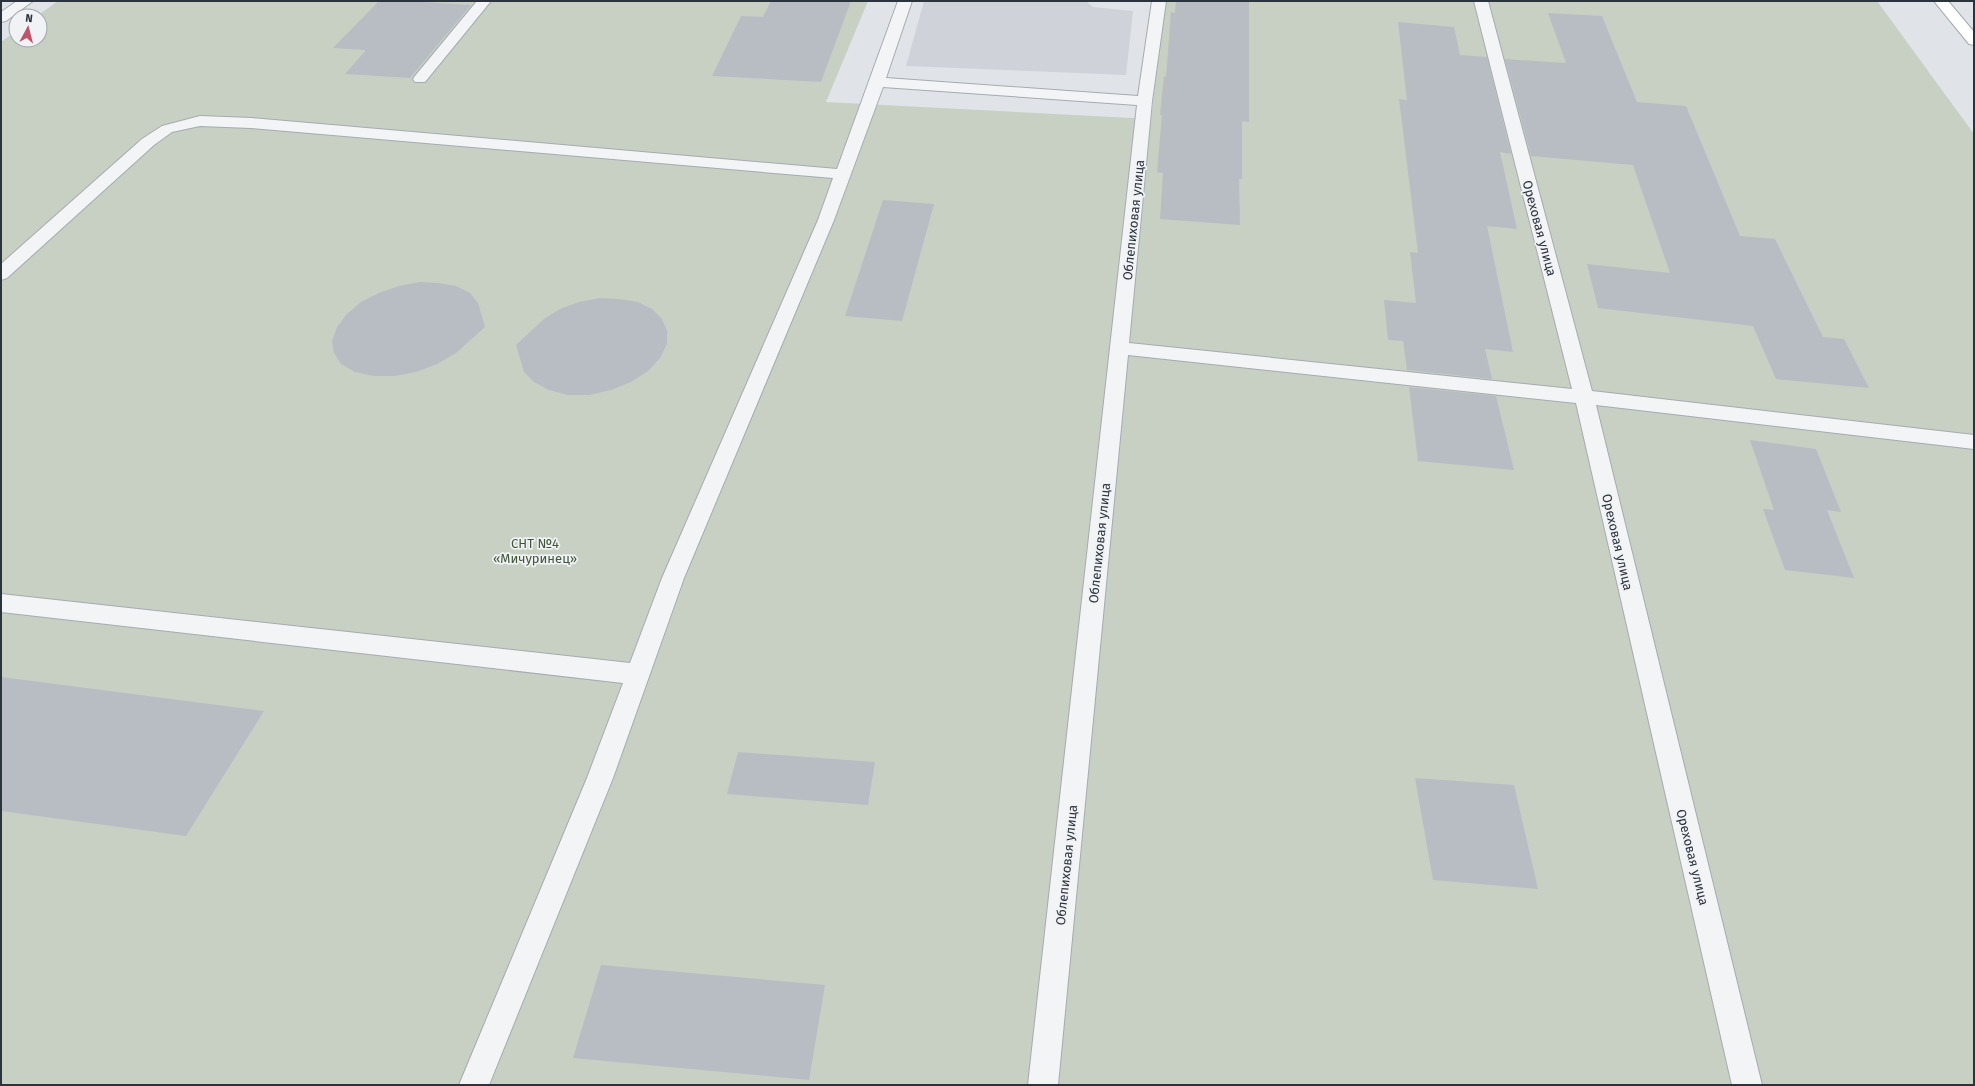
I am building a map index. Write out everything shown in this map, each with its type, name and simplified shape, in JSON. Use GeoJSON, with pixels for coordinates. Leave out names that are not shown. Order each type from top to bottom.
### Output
{"type":"FeatureCollection","features":[{"type":"Feature","properties":{"kind":"main road"},"geometry":{"type":"LineString","coordinates":[[1941,1],[1974,42]]}},
{"type":"Feature","properties":{"kind":"street"},"geometry":{"type":"LineString","coordinates":[[1,18],[26,1]]}},
{"type":"Feature","properties":{"kind":"street"},"geometry":{"type":"LineString","coordinates":[[420,79],[484,1]]}},
{"type":"Feature","properties":{"kind":"street"},"geometry":{"type":"LineString","coordinates":[[474,1085],[600,778],[673,578],[826,220],[878,82],[905,1]]}},
{"type":"Feature","properties":{"kind":"street","name":"Облепиховая улица"},"geometry":{"type":"LineString","coordinates":[[1043,1085],[1145,102],[1159,1]]}},
{"type":"Feature","properties":{"kind":"street","name":"Ореховая улица"},"geometry":{"type":"LineString","coordinates":[[1481,1],[1584,397],[1747,1085]]}},
{"type":"Feature","properties":{"kind":"street"},"geometry":{"type":"LineString","coordinates":[[878,82],[1145,102]]}},
{"type":"Feature","properties":{"kind":"street"},"geometry":{"type":"LineString","coordinates":[[1,274],[148,142],[167,129],[200,121],[251,123],[844,174]]}},
{"type":"Feature","properties":{"kind":"street"},"geometry":{"type":"LineString","coordinates":[[1120,348],[1584,397],[1974,442]]}},
{"type":"Feature","properties":{"kind":"street"},"geometry":{"type":"LineString","coordinates":[[1,603],[638,674]]}},
{"type":"Feature","properties":{"kind":"shaded area"},"geometry":{"type":"Polygon","coordinates":[[[924,1],[1086,1],[1093,7],[1133,11],[1126,75],[906,66],[924,1]]]}},
{"type":"Feature","properties":{"kind":"green space","name":"СНТ №4 «Мичуринец»"},"geometry":{"type":"Polygon","coordinates":[[[58,1],[868,1],[826,102],[1151,119],[1165,1],[1877,1],[1974,134],[1974,1085],[1,1085],[1,42],[8,37],[8,48],[48,48],[48,8],[58,1]]]}},
{"type":"Feature","properties":{"kind":"building"},"geometry":{"type":"Polygon","coordinates":[[[379,1],[471,5],[410,78],[345,74],[366,50],[333,48],[379,1]]]}},
{"type":"Feature","properties":{"kind":"building"},"geometry":{"type":"Polygon","coordinates":[[[771,1],[851,1],[821,82],[712,76],[741,16],[763,17],[771,1]]]}},
{"type":"Feature","properties":{"kind":"building"},"geometry":{"type":"Polygon","coordinates":[[[1176,1],[1249,1],[1249,122],[1242,121],[1242,179],[1239,179],[1240,225],[1160,219],[1163,173],[1157,172],[1162,115],[1160,115],[1164,76],[1166,77],[1171,12],[1175,13],[1176,1]]]}},
{"type":"Feature","properties":{"kind":"building"},"geometry":{"type":"Polygon","coordinates":[[[1548,13],[1602,16],[1637,102],[1686,106],[1740,236],[1775,239],[1823,337],[1844,339],[1869,388],[1776,379],[1753,326],[1598,308],[1587,264],[1670,273],[1633,165],[1531,156],[1505,59],[1566,63],[1548,13]]]}},
{"type":"Feature","properties":{"kind":"building"},"geometry":{"type":"Polygon","coordinates":[[[1398,22],[1454,27],[1460,55],[1487,57],[1511,154],[1500,152],[1517,229],[1487,226],[1513,352],[1485,349],[1492,379],[1407,370],[1403,341],[1388,340],[1384,300],[1416,303],[1410,252],[1418,253],[1399,99],[1407,100],[1398,22]]]}},
{"type":"Feature","properties":{"kind":"building"},"geometry":{"type":"Polygon","coordinates":[[[883,200],[934,204],[902,321],[845,316],[883,200]]]}},
{"type":"Feature","properties":{"kind":"building"},"geometry":{"type":"Polygon","coordinates":[[[420,282],[456,286],[470,293],[478,303],[485,327],[456,353],[437,364],[416,372],[395,376],[373,376],[355,372],[341,364],[334,353],[332,341],[337,327],[347,314],[361,302],[379,293],[399,286],[420,282]]]}},
{"type":"Feature","properties":{"kind":"building"},"geometry":{"type":"Polygon","coordinates":[[[600,298],[638,302],[652,309],[662,319],[667,331],[667,344],[660,358],[648,371],[631,382],[611,390],[589,395],[568,395],[549,390],[534,382],[524,372],[516,345],[544,319],[560,309],[579,302],[600,298]]]}},
{"type":"Feature","properties":{"kind":"building"},"geometry":{"type":"Polygon","coordinates":[[[1409,387],[1496,396],[1514,470],[1418,461],[1409,387]]]}},
{"type":"Feature","properties":{"kind":"building"},"geometry":{"type":"Polygon","coordinates":[[[1750,440],[1816,449],[1841,512],[1827,510],[1854,578],[1785,570],[1763,509],[1774,510],[1750,440]]]}},
{"type":"Feature","properties":{"kind":"building"},"geometry":{"type":"Polygon","coordinates":[[[1,677],[264,711],[186,836],[1,811],[1,677]]]}},
{"type":"Feature","properties":{"kind":"building"},"geometry":{"type":"Polygon","coordinates":[[[738,752],[875,762],[868,805],[727,794],[738,752]]]}},
{"type":"Feature","properties":{"kind":"building"},"geometry":{"type":"Polygon","coordinates":[[[1415,778],[1514,785],[1538,889],[1433,880],[1415,778]]]}},
{"type":"Feature","properties":{"kind":"building"},"geometry":{"type":"Polygon","coordinates":[[[601,965],[825,985],[809,1080],[573,1058],[601,965]]]}}]}
